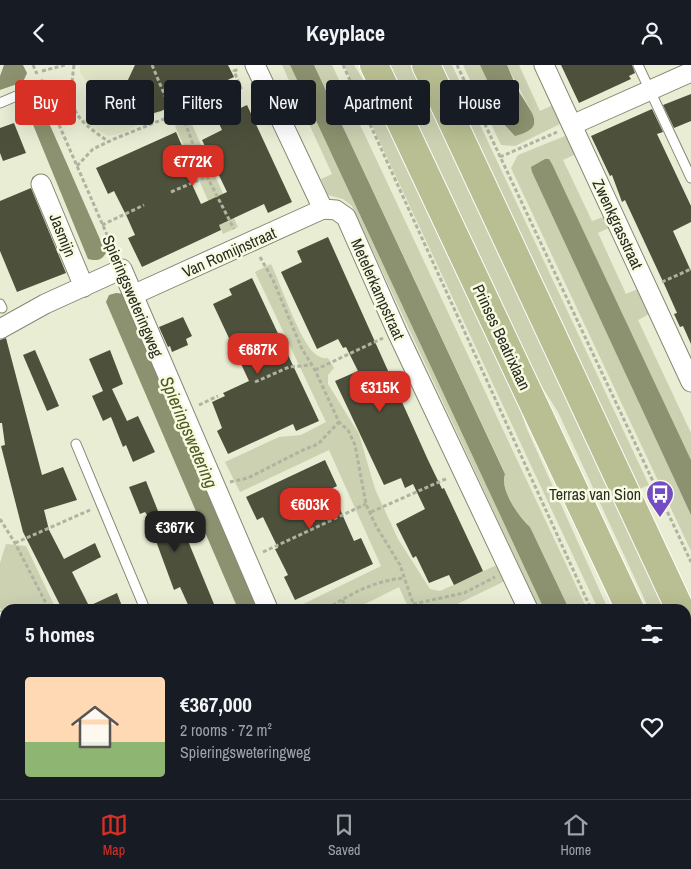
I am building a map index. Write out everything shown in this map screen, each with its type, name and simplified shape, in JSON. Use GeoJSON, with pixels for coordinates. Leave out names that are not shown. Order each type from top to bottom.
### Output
{"type":"FeatureCollection","features":[{"type":"Feature","properties":{"kind":"main road","name":"Prinses Beatrixlaan"},"geometry":{"type":"LineString","coordinates":[[374,65],[628,604]]}},
{"type":"Feature","properties":{"kind":"main road"},"geometry":{"type":"LineString","coordinates":[[426,65],[678,604]]}},
{"type":"Feature","properties":{"kind":"street"},"geometry":{"type":"LineString","coordinates":[[255,65],[323,209]]}},
{"type":"Feature","properties":{"kind":"street","name":"Zwenkgrasstraat"},"geometry":{"type":"LineString","coordinates":[[544,65],[691,382]]}},
{"type":"Feature","properties":{"kind":"street"},"geometry":{"type":"LineString","coordinates":[[572,125],[691,72]]}},
{"type":"Feature","properties":{"kind":"street","name":"Jasmijn"},"geometry":{"type":"LineString","coordinates":[[41,184],[84,287]]}},
{"type":"Feature","properties":{"kind":"street","name":"Van Romijnstraat"},"geometry":{"type":"LineString","coordinates":[[134,294],[323,209]]}},
{"type":"Feature","properties":{"kind":"street","name":"Metelerkampstraat"},"geometry":{"type":"LineString","coordinates":[[323,209],[336,210],[346,217],[397,332],[526,604]]}},
{"type":"Feature","properties":{"kind":"street"},"geometry":{"type":"LineString","coordinates":[[0,329],[45,304],[122,269]]}},
{"type":"Feature","properties":{"kind":"street","name":"Spieringsweteringweg"},"geometry":{"type":"LineString","coordinates":[[122,269],[266,604]]}},
{"type":"Feature","properties":{"kind":"lane"},"geometry":{"type":"LineString","coordinates":[[638,65],[691,178]]}},
{"type":"Feature","properties":{"kind":"lane"},"geometry":{"type":"LineString","coordinates":[[0,103],[15,97]]}},
{"type":"Feature","properties":{"kind":"lane"},"geometry":{"type":"LineString","coordinates":[[76,444],[143,604]]}},
{"type":"Feature","properties":{"kind":"path","name":"Spieringsweteringweg"},"geometry":{"type":"LineString","coordinates":[[33,65],[40,80]]}},
{"type":"Feature","properties":{"kind":"path"},"geometry":{"type":"LineString","coordinates":[[37,73],[66,65]]}},
{"type":"Feature","properties":{"kind":"path"},"geometry":{"type":"LineString","coordinates":[[74,65],[70,93],[80,122],[109,142]]}},
{"type":"Feature","properties":{"kind":"path"},"geometry":{"type":"LineString","coordinates":[[152,65],[164,94]]}},
{"type":"Feature","properties":{"kind":"path"},"geometry":{"type":"LineString","coordinates":[[238,80],[234,71],[247,65]]}},
{"type":"Feature","properties":{"kind":"path","name":"Prinses Beatrixlaan"},"geometry":{"type":"LineString","coordinates":[[343,65],[589,604]]}},
{"type":"Feature","properties":{"kind":"path"},"geometry":{"type":"LineString","coordinates":[[456,65],[691,563]]}},
{"type":"Feature","properties":{"kind":"path"},"geometry":{"type":"LineString","coordinates":[[77,166],[94,149],[164,119]]}},
{"type":"Feature","properties":{"kind":"path","name":"Spieringsweteringweg"},"geometry":{"type":"LineString","coordinates":[[59,125],[122,269]]}},
{"type":"Feature","properties":{"kind":"path"},"geometry":{"type":"LineString","coordinates":[[186,125],[218,203],[239,238],[256,249],[273,280],[302,349],[312,365],[339,422],[348,430],[356,445],[366,504],[400,565],[413,604],[464,593],[508,569]]}},
{"type":"Feature","properties":{"kind":"path"},"geometry":{"type":"LineString","coordinates":[[500,157],[572,125]]}},
{"type":"Feature","properties":{"kind":"path"},"geometry":{"type":"LineString","coordinates":[[171,192],[206,177]]}},
{"type":"Feature","properties":{"kind":"path"},"geometry":{"type":"LineString","coordinates":[[102,225],[144,205]]}},
{"type":"Feature","properties":{"kind":"path"},"geometry":{"type":"LineString","coordinates":[[648,289],[691,269]]}},
{"type":"Feature","properties":{"kind":"path"},"geometry":{"type":"LineString","coordinates":[[315,371],[397,332]]}},
{"type":"Feature","properties":{"kind":"path"},"geometry":{"type":"LineString","coordinates":[[256,382],[289,367],[312,365]]}},
{"type":"Feature","properties":{"kind":"path"},"geometry":{"type":"LineString","coordinates":[[215,485],[248,478],[318,444],[339,422]]}},
{"type":"Feature","properties":{"kind":"path"},"geometry":{"type":"LineString","coordinates":[[371,512],[418,493],[463,471]]}},
{"type":"Feature","properties":{"kind":"path"},"geometry":{"type":"LineString","coordinates":[[247,559],[366,504]]}},
{"type":"Feature","properties":{"kind":"path"},"geometry":{"type":"LineString","coordinates":[[15,543],[103,505]]}},
{"type":"Feature","properties":{"kind":"path"},"geometry":{"type":"LineString","coordinates":[[0,519],[15,543],[46,604]]}},
{"type":"Feature","properties":{"kind":"path"},"geometry":{"type":"LineString","coordinates":[[335,604],[367,585],[383,580],[404,578]]}},
{"type":"Feature","properties":{"kind":"path"},"geometry":{"type":"LineString","coordinates":[[342,600],[345,604]]}},
{"type":"Feature","properties":{"kind":"shaded area"},"geometry":{"type":"Polygon","coordinates":[[[4,65],[23,65],[27,73],[24,80],[15,80],[15,85],[0,90],[0,76],[4,65]]]}},
{"type":"Feature","properties":{"kind":"shaded area"},"geometry":{"type":"Polygon","coordinates":[[[80,65],[228,65],[234,77],[228,80],[164,80],[164,110],[154,115],[154,80],[86,81],[80,72],[80,65]]]}},
{"type":"Feature","properties":{"kind":"shaded area"},"geometry":{"type":"Polygon","coordinates":[[[282,65],[290,65],[297,80],[289,80],[282,65]]]}},
{"type":"Feature","properties":{"kind":"shaded area"},"geometry":{"type":"Polygon","coordinates":[[[290,65],[314,65],[326,91],[326,125],[342,125],[505,474],[504,480],[507,495],[530,527],[567,604],[542,604],[316,121],[316,80],[297,80],[290,65]]]}},
{"type":"Feature","properties":{"kind":"shaded area"},"geometry":{"type":"Polygon","coordinates":[[[314,65],[332,65],[339,80],[326,80],[326,91],[314,65]]]}},
{"type":"Feature","properties":{"kind":"shaded area"},"geometry":{"type":"Polygon","coordinates":[[[344,65],[354,65],[363,80],[351,80],[344,65]]]}},
{"type":"Feature","properties":{"kind":"shaded area"},"geometry":{"type":"Polygon","coordinates":[[[385,65],[414,65],[421,80],[392,80],[385,65]]]}},
{"type":"Feature","properties":{"kind":"shaded area"},"geometry":{"type":"Polygon","coordinates":[[[436,65],[452,65],[459,80],[443,80],[436,65]]]}},
{"type":"Feature","properties":{"kind":"shaded area"},"geometry":{"type":"Polygon","coordinates":[[[463,65],[480,65],[487,80],[470,80],[463,65]]]}},
{"type":"Feature","properties":{"kind":"shaded area"},"geometry":{"type":"Polygon","coordinates":[[[480,65],[507,65],[514,80],[487,80],[480,65]]]}},
{"type":"Feature","properties":{"kind":"shaded area"},"geometry":{"type":"Polygon","coordinates":[[[507,65],[519,65],[540,111],[553,105],[561,119],[560,124],[515,146],[501,145],[492,125],[507,125],[519,135],[530,128],[535,122],[519,87],[519,80],[515,80],[507,65]]]}},
{"type":"Feature","properties":{"kind":"shaded area"},"geometry":{"type":"Polygon","coordinates":[[[519,92],[533,115],[534,125],[525,133],[515,136],[505,125],[519,125],[519,92]]]}},
{"type":"Feature","properties":{"kind":"shaded area"},"geometry":{"type":"Polygon","coordinates":[[[430,99],[440,121],[440,125],[442,125],[666,604],[647,604],[558,412],[518,349],[413,125],[430,125],[430,99]]]}},
{"type":"Feature","properties":{"kind":"shaded area"},"geometry":{"type":"Polygon","coordinates":[[[316,121],[542,604],[537,604],[352,206],[343,199],[328,195],[321,179],[332,174],[310,125],[316,125],[316,121]]]}},
{"type":"Feature","properties":{"kind":"shaded area"},"geometry":{"type":"Polygon","coordinates":[[[33,125],[50,125],[106,253],[100,259],[88,259],[33,125]]]}},
{"type":"Feature","properties":{"kind":"shaded area"},"geometry":{"type":"Polygon","coordinates":[[[87,125],[136,125],[128,131],[109,136],[87,125]]]}},
{"type":"Feature","properties":{"kind":"shaded area"},"geometry":{"type":"Polygon","coordinates":[[[192,125],[238,227],[223,234],[175,126],[192,125]]]}},
{"type":"Feature","properties":{"kind":"shaded area"},"geometry":{"type":"Polygon","coordinates":[[[342,125],[360,125],[585,604],[567,604],[530,527],[507,495],[504,480],[505,473],[342,125]]]}},
{"type":"Feature","properties":{"kind":"shaded area"},"geometry":{"type":"Polygon","coordinates":[[[372,125],[391,125],[397,135],[508,372],[526,427],[606,604],[596,604],[372,125]]]}},
{"type":"Feature","properties":{"kind":"shaded area"},"geometry":{"type":"Polygon","coordinates":[[[464,125],[480,125],[649,485],[637,490],[464,125]]]}},
{"type":"Feature","properties":{"kind":"shaded area"},"geometry":{"type":"Polygon","coordinates":[[[565,136],[571,140],[576,154],[563,160],[592,221],[606,216],[611,227],[598,233],[626,294],[640,288],[651,313],[638,320],[691,433],[691,460],[549,159],[532,172],[691,515],[691,551],[511,168],[518,155],[565,136]]]}},
{"type":"Feature","properties":{"kind":"shaded area"},"geometry":{"type":"Polygon","coordinates":[[[545,159],[549,159],[552,164],[691,460],[691,515],[532,172],[531,167],[545,159]]]}},
{"type":"Feature","properties":{"kind":"shaded area"},"geometry":{"type":"Polygon","coordinates":[[[271,264],[296,324],[308,346],[318,356],[328,358],[334,368],[328,375],[328,384],[359,434],[375,489],[398,539],[430,589],[440,591],[499,564],[507,580],[457,604],[407,604],[399,587],[365,604],[303,604],[381,566],[329,450],[240,492],[225,462],[279,437],[301,435],[326,422],[255,272],[271,264]]]}},
{"type":"Feature","properties":{"kind":"shaded area"},"geometry":{"type":"Polygon","coordinates":[[[116,293],[125,294],[259,604],[236,604],[106,302],[109,295],[116,293]]]}},
{"type":"Feature","properties":{"kind":"shaded area"},"geometry":{"type":"Polygon","coordinates":[[[6,544],[26,546],[54,604],[0,604],[0,563],[6,544]]]}},
{"type":"Feature","properties":{"kind":"building"},"geometry":{"type":"Polygon","coordinates":[[[135,65],[228,65],[234,77],[228,80],[164,80],[164,110],[154,113],[154,80],[128,80],[135,65]]]}},
{"type":"Feature","properties":{"kind":"building"},"geometry":{"type":"Polygon","coordinates":[[[561,65],[632,65],[635,73],[629,76],[631,79],[579,103],[561,65]]]}},
{"type":"Feature","properties":{"kind":"building"},"geometry":{"type":"Polygon","coordinates":[[[691,94],[691,121],[674,128],[663,105],[691,94]]]}},
{"type":"Feature","properties":{"kind":"building"},"geometry":{"type":"Polygon","coordinates":[[[247,105],[251,114],[251,125],[256,125],[292,202],[268,213],[264,204],[219,225],[221,230],[142,267],[128,238],[135,235],[127,217],[114,191],[108,194],[96,168],[176,132],[186,155],[180,158],[201,204],[227,192],[202,140],[222,130],[220,125],[241,125],[241,108],[247,105]]]}},
{"type":"Feature","properties":{"kind":"building"},"geometry":{"type":"Polygon","coordinates":[[[652,109],[663,132],[657,134],[691,206],[691,222],[673,231],[691,271],[691,344],[683,326],[680,327],[674,314],[677,313],[625,200],[622,202],[612,175],[610,176],[591,136],[652,109]]]}},
{"type":"Feature","properties":{"kind":"building"},"geometry":{"type":"Polygon","coordinates":[[[14,123],[26,153],[3,161],[0,153],[0,128],[14,123]]]}},
{"type":"Feature","properties":{"kind":"building"},"geometry":{"type":"Polygon","coordinates":[[[31,188],[66,273],[17,292],[0,251],[0,201],[31,188]]]}},
{"type":"Feature","properties":{"kind":"building"},"geometry":{"type":"Polygon","coordinates":[[[328,237],[428,460],[442,489],[444,488],[483,571],[454,585],[449,575],[429,583],[416,556],[413,558],[396,524],[425,509],[413,484],[405,488],[401,478],[384,485],[335,381],[358,371],[346,347],[343,348],[338,339],[317,349],[281,272],[302,262],[297,251],[328,237]]]}},
{"type":"Feature","properties":{"kind":"building"},"geometry":{"type":"Polygon","coordinates":[[[252,278],[319,421],[296,431],[293,424],[228,454],[217,431],[222,428],[212,402],[225,396],[223,393],[249,381],[213,304],[232,295],[229,289],[252,278]]]}},
{"type":"Feature","properties":{"kind":"building"},"geometry":{"type":"Polygon","coordinates":[[[183,317],[192,336],[186,339],[188,345],[172,352],[159,327],[183,317]]]}},
{"type":"Feature","properties":{"kind":"building"},"geometry":{"type":"Polygon","coordinates":[[[6,338],[42,475],[63,467],[77,500],[44,510],[49,530],[64,559],[95,543],[101,557],[72,572],[88,604],[59,604],[23,532],[1,446],[5,445],[2,423],[0,423],[0,340],[6,338]]]}},
{"type":"Feature","properties":{"kind":"building"},"geometry":{"type":"Polygon","coordinates":[[[35,350],[59,406],[47,411],[23,355],[35,350]]]}},
{"type":"Feature","properties":{"kind":"building"},"geometry":{"type":"Polygon","coordinates":[[[110,350],[123,384],[112,389],[127,421],[138,416],[155,452],[133,462],[126,445],[123,447],[111,417],[103,421],[92,396],[103,391],[89,359],[110,350]]]}},
{"type":"Feature","properties":{"kind":"building"},"geometry":{"type":"Polygon","coordinates":[[[325,460],[337,486],[331,489],[354,541],[361,538],[373,564],[295,600],[284,577],[288,575],[275,549],[278,548],[263,517],[257,520],[246,497],[325,460]]]}},
{"type":"Feature","properties":{"kind":"building"},"geometry":{"type":"Polygon","coordinates":[[[146,481],[164,526],[179,519],[214,604],[188,604],[180,587],[174,590],[156,541],[163,538],[145,512],[140,514],[129,487],[146,481]]]}},
{"type":"Feature","properties":{"kind":"building"},"geometry":{"type":"Polygon","coordinates":[[[117,593],[121,604],[93,604],[117,593]]]}},
{"type":"Feature","properties":{"kind":"place","name":"Terras van Sion"},"geometry":{"type":"Point","coordinates":[660,518]}},
{"type":"Feature","properties":{"kind":"water label","name":"Spieringswetering"},"geometry":{"type":"Point","coordinates":[189,432]}}]}
